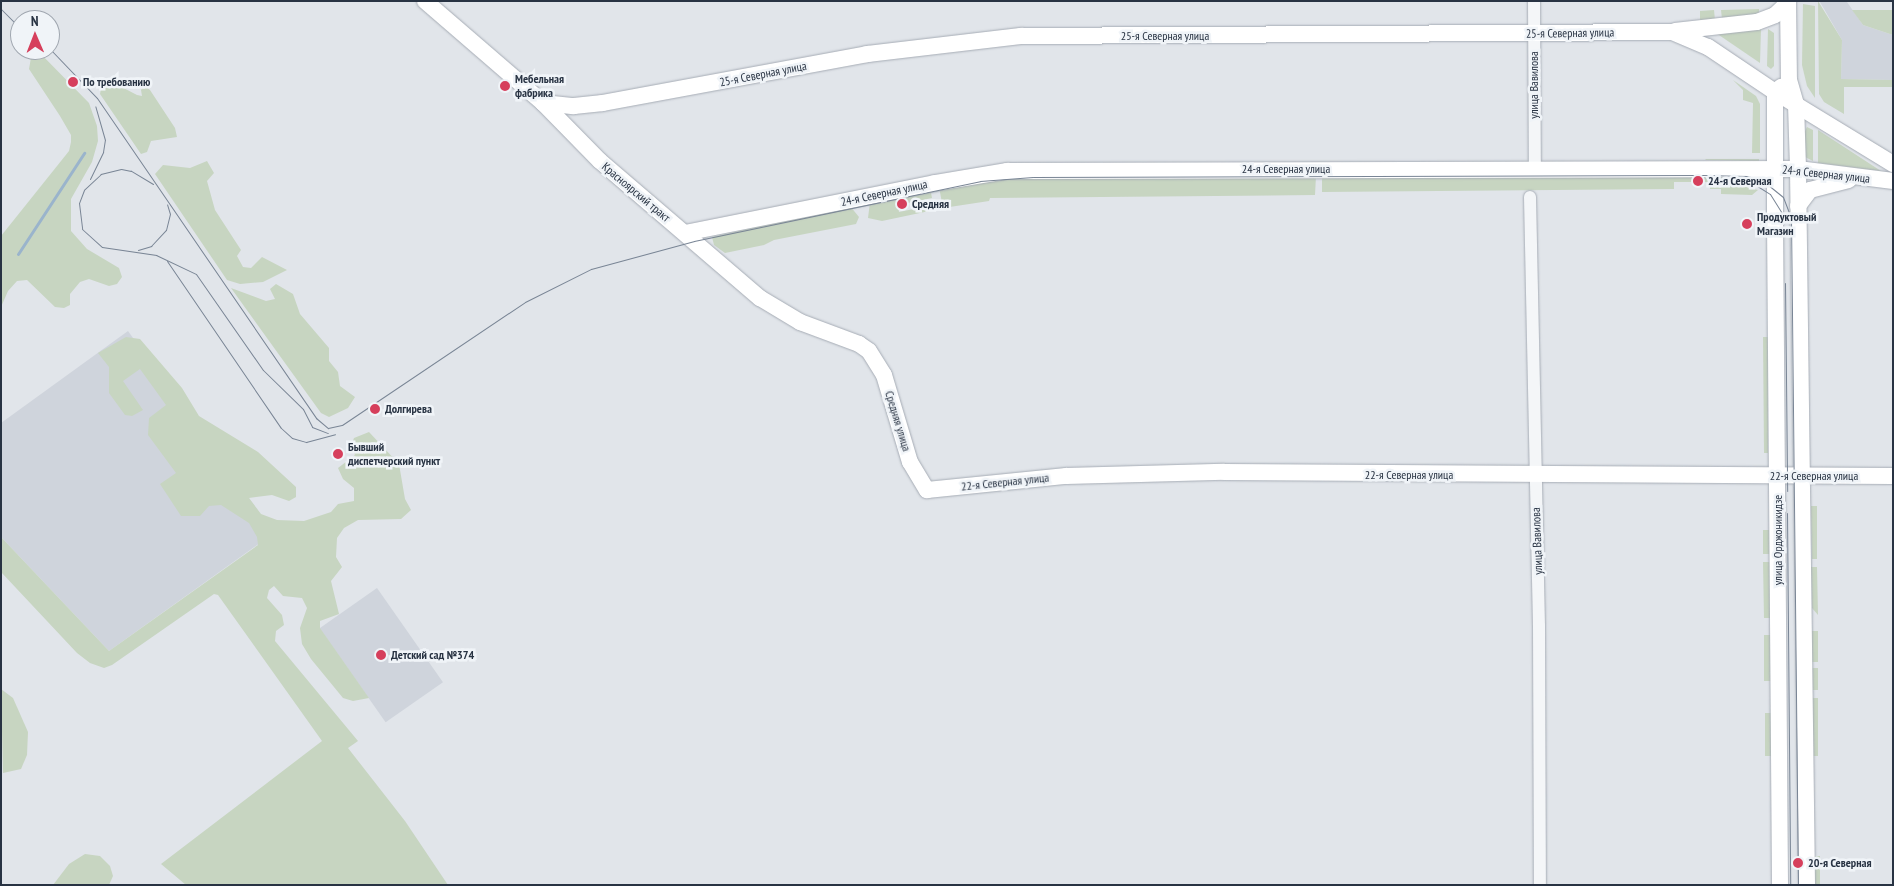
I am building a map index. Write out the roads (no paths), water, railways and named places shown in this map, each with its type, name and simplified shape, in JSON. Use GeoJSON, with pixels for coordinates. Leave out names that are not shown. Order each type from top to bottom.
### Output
{"type":"FeatureCollection","features":[{"type":"Feature","properties":{"kind":"main road","name":"Красноярский тракт"},"geometry":{"type":"LineString","coordinates":[[425,1],[543,103],[600,161],[760,298],[800,322],[859,344],[869,351]]}},
{"type":"Feature","properties":{"kind":"main road"},"geometry":{"type":"LineString","coordinates":[[1672,32],[1757,22],[1774,16],[1788,2]]}},
{"type":"Feature","properties":{"kind":"main road","name":"улица Орджоникидзе"},"geometry":{"type":"LineString","coordinates":[[1788,2],[1789,80],[1796,104],[1798,169],[1807,885]]}},
{"type":"Feature","properties":{"kind":"main road","name":"25-я Северная улица"},"geometry":{"type":"LineString","coordinates":[[543,103],[574,106],[603,104],[867,54],[1021,36],[1672,32],[1708,47],[1776,92]]}},
{"type":"Feature","properties":{"kind":"main road"},"geometry":{"type":"LineString","coordinates":[[1776,92],[1789,80]]}},
{"type":"Feature","properties":{"kind":"main road","name":"улица Орджоникидзе"},"geometry":{"type":"LineString","coordinates":[[1776,92],[1780,885]]}},
{"type":"Feature","properties":{"kind":"main road","name":"24-я Северная улица"},"geometry":{"type":"LineString","coordinates":[[1776,92],[1893,164]]}},
{"type":"Feature","properties":{"kind":"main road","name":"24-я Северная улица"},"geometry":{"type":"LineString","coordinates":[[685,233],[934,182],[1007,171],[1798,169],[1893,181]]}},
{"type":"Feature","properties":{"kind":"main road"},"geometry":{"type":"LineString","coordinates":[[1798,206],[1804,195],[1817,186],[1858,178]]}},
{"type":"Feature","properties":{"kind":"main road","name":"Средняя улица"},"geometry":{"type":"LineString","coordinates":[[869,351],[884,375],[910,462],[927,490]]}},
{"type":"Feature","properties":{"kind":"main road","name":"22-я Северная улица"},"geometry":{"type":"LineString","coordinates":[[927,490],[1066,476],[1184,473],[1535,476],[1893,476]]}},
{"type":"Feature","properties":{"kind":"street","name":"улица Вавилова"},"geometry":{"type":"LineString","coordinates":[[1534,1],[1535,169]]}},
{"type":"Feature","properties":{"kind":"street","name":"улица Вавилова"},"geometry":{"type":"LineString","coordinates":[[1530,197],[1540,885]]}},
{"type":"Feature","properties":{"kind":"waterway"},"geometry":{"type":"LineString","coordinates":[[18,254],[84,153]]}},
{"type":"Feature","properties":{"kind":"tram line"},"geometry":{"type":"LineString","coordinates":[[1,9],[10,18]]}},
{"type":"Feature","properties":{"kind":"tram line"},"geometry":{"type":"LineString","coordinates":[[60,59],[97,98],[316,418],[328,428],[342,425],[525,302],[591,269],[694,241],[980,181],[1033,177],[1702,175],[1747,176],[1762,180],[1783,197],[1791,218],[1798,885]]}},
{"type":"Feature","properties":{"kind":"tram line"},"geometry":{"type":"LineString","coordinates":[[90,179],[103,152],[105,140],[95,106]]}},
{"type":"Feature","properties":{"kind":"tram line"},"geometry":{"type":"LineString","coordinates":[[153,184],[131,171],[121,169],[101,174],[84,190],[79,203],[82,229],[102,247],[156,255],[196,274],[263,370],[303,409]]}},
{"type":"Feature","properties":{"kind":"tram line"},"geometry":{"type":"LineString","coordinates":[[1754,184],[1770,194],[1784,216]]}},
{"type":"Feature","properties":{"kind":"tram line"},"geometry":{"type":"LineString","coordinates":[[138,250],[151,246],[166,230],[170,214],[167,204]]}},
{"type":"Feature","properties":{"kind":"tram line"},"geometry":{"type":"LineString","coordinates":[[167,261],[281,428],[292,438],[306,442],[335,434]]}},
{"type":"Feature","properties":{"kind":"tram line"},"geometry":{"type":"LineString","coordinates":[[1785,283],[1787,491]]}},
{"type":"Feature","properties":{"kind":"tram line"},"geometry":{"type":"LineString","coordinates":[[303,409],[312,427],[328,433]]}},
{"type":"Feature","properties":{"kind":"tram line"},"geometry":{"type":"LineString","coordinates":[[1787,513],[1790,885]]}},
{"type":"Feature","properties":{"kind":"place","name":"По требованию"},"geometry":{"type":"Point","coordinates":[73,82]}},
{"type":"Feature","properties":{"kind":"place","name":"Мебельная фабрика"},"geometry":{"type":"Point","coordinates":[505,86]}},
{"type":"Feature","properties":{"kind":"place","name":"24-я Северная"},"geometry":{"type":"Point","coordinates":[1698,181]}},
{"type":"Feature","properties":{"kind":"place","name":"Средняя"},"geometry":{"type":"Point","coordinates":[902,204]}},
{"type":"Feature","properties":{"kind":"place","name":"Продуктовый Магазин"},"geometry":{"type":"Point","coordinates":[1747,224]}},
{"type":"Feature","properties":{"kind":"place","name":"Долгирева"},"geometry":{"type":"Point","coordinates":[375,409]}},
{"type":"Feature","properties":{"kind":"place","name":"Бывший диспетчерский пункт"},"geometry":{"type":"Point","coordinates":[338,454]}},
{"type":"Feature","properties":{"kind":"place","name":"Детский сад №374"},"geometry":{"type":"Point","coordinates":[381,655]}},
{"type":"Feature","properties":{"kind":"place","name":"20-я Северная"},"geometry":{"type":"Point","coordinates":[1798,863]}}]}
